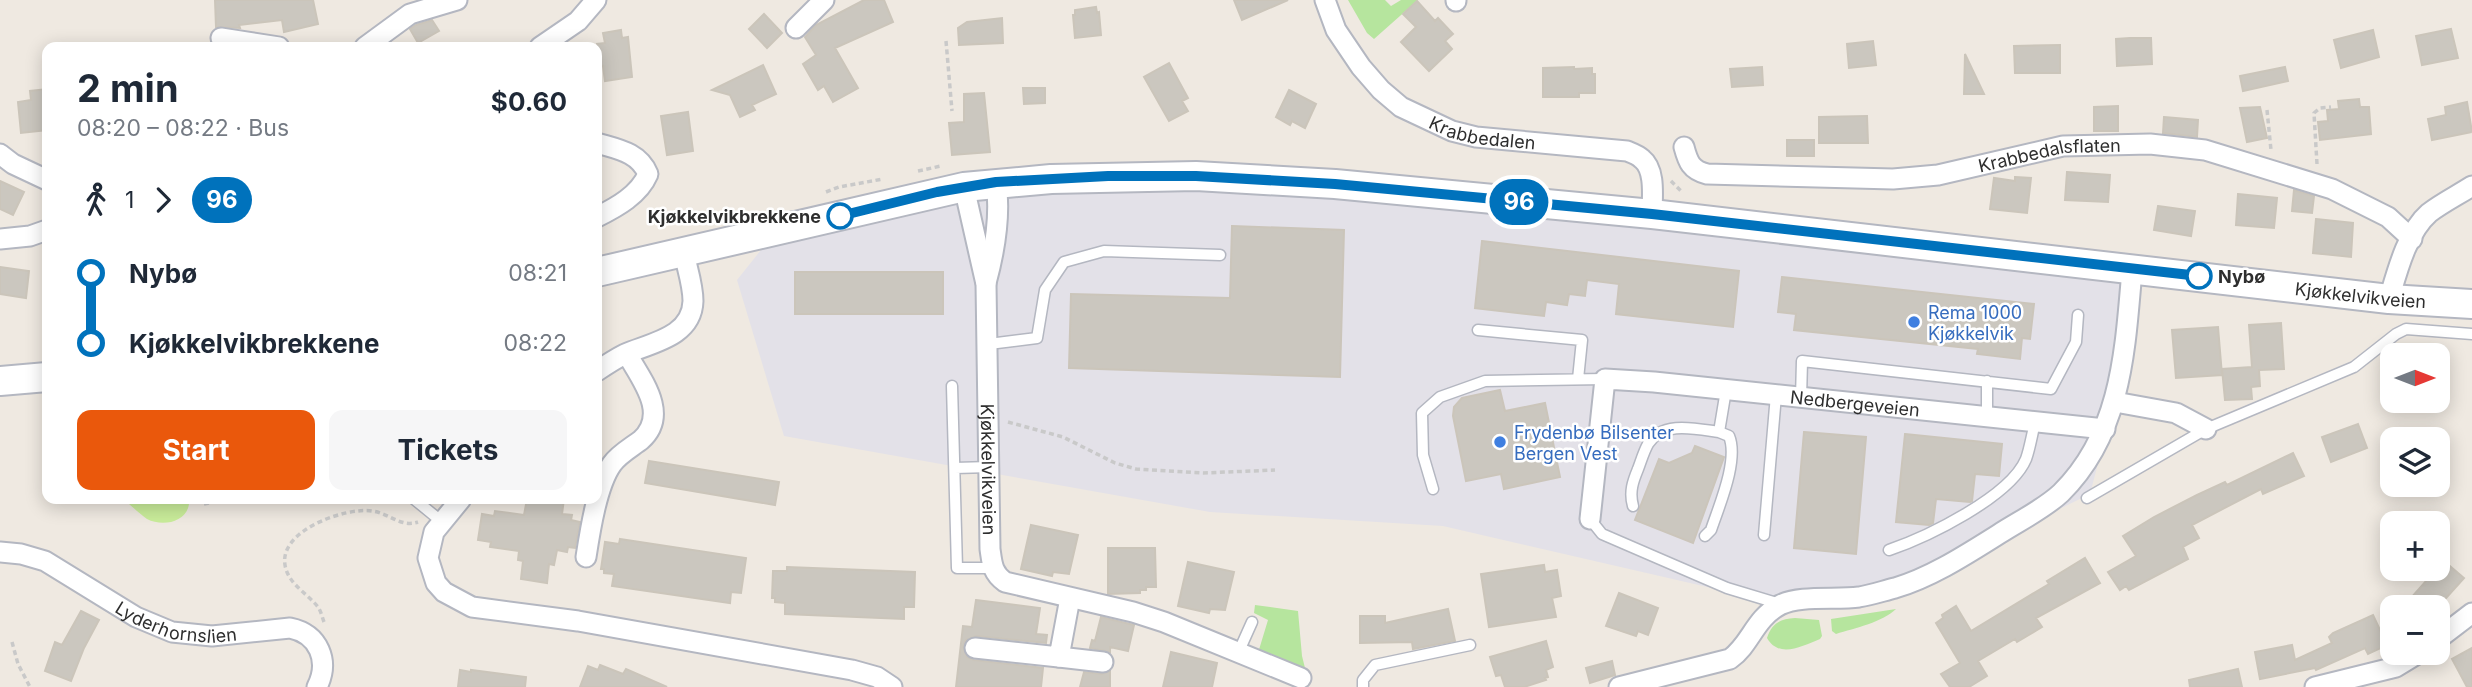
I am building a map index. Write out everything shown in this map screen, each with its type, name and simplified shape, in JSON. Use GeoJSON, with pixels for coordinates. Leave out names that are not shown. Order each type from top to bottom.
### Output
{"type":"FeatureCollection","features":[{"type":"Feature","properties":{"kind":"main road","name":"Kjøkkelvikveien"},"geometry":{"type":"LineString","coordinates":[[602,271],[964,187],[996,182],[1108,176],[1196,176],[1335,184],[1652,214],[2389,299],[2472,304]]}},
{"type":"Feature","properties":{"kind":"main road"},"geometry":{"type":"LineString","coordinates":[[0,381],[42,377]]}},
{"type":"Feature","properties":{"kind":"street"},"geometry":{"type":"LineString","coordinates":[[372,42],[410,14],[457,0]]}},
{"type":"Feature","properties":{"kind":"street"},"geometry":{"type":"LineString","coordinates":[[547,42],[578,21],[596,0]]}},
{"type":"Feature","properties":{"kind":"street"},"geometry":{"type":"LineString","coordinates":[[796,29],[824,0]]}},
{"type":"Feature","properties":{"kind":"street","name":"Krabbedalen"},"geometry":{"type":"LineString","coordinates":[[1325,0],[1336,30],[1361,67],[1381,90],[1401,107],[1452,131],[1476,137],[1627,151],[1642,158],[1646,164],[1652,181],[1652,214]]}},
{"type":"Feature","properties":{"kind":"street"},"geometry":{"type":"LineString","coordinates":[[222,38],[247,42]]}},
{"type":"Feature","properties":{"kind":"street"},"geometry":{"type":"LineString","coordinates":[[602,144],[627,152],[643,162],[648,174],[642,187],[602,214]]}},
{"type":"Feature","properties":{"kind":"street","name":"Krabbedalsflaten"},"geometry":{"type":"LineString","coordinates":[[1684,147],[1688,163],[1696,172],[1727,176],[1893,179],[1938,175],[2063,146],[2150,144],[2205,150],[2343,195],[2388,217],[2412,239]]}},
{"type":"Feature","properties":{"kind":"street"},"geometry":{"type":"LineString","coordinates":[[0,154],[13,164],[42,178]]}},
{"type":"Feature","properties":{"kind":"street","name":"Kjøkkelvikveien"},"geometry":{"type":"LineString","coordinates":[[986,284],[996,234],[999,200],[996,182]]}},
{"type":"Feature","properties":{"kind":"street"},"geometry":{"type":"LineString","coordinates":[[2389,299],[2400,261],[2428,214],[2472,186]]}},
{"type":"Feature","properties":{"kind":"street","name":"Kjøkkelvikveien"},"geometry":{"type":"LineString","coordinates":[[964,187],[986,284],[992,568]]}},
{"type":"Feature","properties":{"kind":"street"},"geometry":{"type":"LineString","coordinates":[[0,239],[30,236],[42,232]]}},
{"type":"Feature","properties":{"kind":"street"},"geometry":{"type":"LineString","coordinates":[[602,368],[627,354],[673,335],[684,326],[690,316],[693,302],[684,253]]}},
{"type":"Feature","properties":{"kind":"street"},"geometry":{"type":"LineString","coordinates":[[1619,687],[1730,659],[1739,653],[1760,619],[1781,604],[1860,597],[1898,587],[1971,551],[2061,493],[2087,462],[2105,429],[2115,402],[2132,270]]}},
{"type":"Feature","properties":{"kind":"street"},"geometry":{"type":"LineString","coordinates":[[602,487],[607,471],[614,461],[652,428],[655,415],[653,402],[627,354]]}},
{"type":"Feature","properties":{"kind":"street"},"geometry":{"type":"LineString","coordinates":[[1590,519],[1605,379]]}},
{"type":"Feature","properties":{"kind":"street","name":"Nedbergeveien"},"geometry":{"type":"LineString","coordinates":[[1605,379],[2105,429]]}},
{"type":"Feature","properties":{"kind":"street"},"geometry":{"type":"LineString","coordinates":[[2115,402],[2176,414],[2206,429]]}},
{"type":"Feature","properties":{"kind":"street"},"geometry":{"type":"LineString","coordinates":[[454,504],[435,517],[429,545],[430,571],[444,592],[472,607],[578,621],[852,670],[877,677],[892,687]]}},
{"type":"Feature","properties":{"kind":"street"},"geometry":{"type":"LineString","coordinates":[[586,557],[597,504]]}},
{"type":"Feature","properties":{"kind":"street","name":"Lyderhornslien"},"geometry":{"type":"LineString","coordinates":[[0,552],[21,554],[45,561],[136,617],[172,632],[212,636],[290,628],[299,630],[315,640],[322,655],[324,674],[317,687]]}},
{"type":"Feature","properties":{"kind":"street"},"geometry":{"type":"LineString","coordinates":[[992,568],[997,577],[1005,582],[1164,622],[1301,678]]}},
{"type":"Feature","properties":{"kind":"street"},"geometry":{"type":"LineString","coordinates":[[1059,657],[1070,598]]}},
{"type":"Feature","properties":{"kind":"street"},"geometry":{"type":"LineString","coordinates":[[2450,629],[2472,612]]}},
{"type":"Feature","properties":{"kind":"street"},"geometry":{"type":"LineString","coordinates":[[975,648],[1103,662]]}},
{"type":"Feature","properties":{"kind":"street"},"geometry":{"type":"LineString","coordinates":[[2315,687],[2399,665]]}},
{"type":"Feature","properties":{"kind":"lane"},"geometry":{"type":"LineString","coordinates":[[989,344],[1037,338],[1045,290],[1063,262],[1104,251],[1220,255]]}},
{"type":"Feature","properties":{"kind":"lane"},"geometry":{"type":"LineString","coordinates":[[1801,398],[1802,361],[2051,389],[2076,342],[2078,315]]}},
{"type":"Feature","properties":{"kind":"lane"},"geometry":{"type":"LineString","coordinates":[[1478,330],[1582,340],[1578,379]]}},
{"type":"Feature","properties":{"kind":"lane","name":"Kjøkkelvikveien"},"geometry":{"type":"LineString","coordinates":[[2206,429],[2354,367],[2396,334],[2406,330],[2472,334]]}},
{"type":"Feature","properties":{"kind":"lane","name":"Nedbergeveien"},"geometry":{"type":"LineString","coordinates":[[1433,489],[1423,455],[1422,413],[1440,397],[1485,381],[1605,379]]}},
{"type":"Feature","properties":{"kind":"lane"},"geometry":{"type":"LineString","coordinates":[[1987,381],[1987,418]]}},
{"type":"Feature","properties":{"kind":"lane"},"geometry":{"type":"LineString","coordinates":[[953,386],[957,568],[992,568]]}},
{"type":"Feature","properties":{"kind":"lane"},"geometry":{"type":"LineString","coordinates":[[1719,432],[1726,390]]}},
{"type":"Feature","properties":{"kind":"lane"},"geometry":{"type":"LineString","coordinates":[[1763,535],[1776,395]]}},
{"type":"Feature","properties":{"kind":"lane"},"geometry":{"type":"LineString","coordinates":[[1889,550],[1936,530],[2000,491],[2025,461],[2035,423]]}},
{"type":"Feature","properties":{"kind":"lane"},"geometry":{"type":"LineString","coordinates":[[1633,506],[1630,496],[1634,477],[1649,443],[1658,432],[1685,428],[1719,432],[1729,436],[1732,457],[1711,530],[1704,536]]}},
{"type":"Feature","properties":{"kind":"lane"},"geometry":{"type":"LineString","coordinates":[[2087,498],[2206,429]]}},
{"type":"Feature","properties":{"kind":"lane"},"geometry":{"type":"LineString","coordinates":[[955,468],[990,467]]}},
{"type":"Feature","properties":{"kind":"lane"},"geometry":{"type":"LineString","coordinates":[[420,504],[435,517]]}},
{"type":"Feature","properties":{"kind":"lane"},"geometry":{"type":"LineString","coordinates":[[1590,519],[1602,534],[1727,588],[1781,604]]}},
{"type":"Feature","properties":{"kind":"lane"},"geometry":{"type":"LineString","coordinates":[[1239,651],[1252,622]]}},
{"type":"Feature","properties":{"kind":"lane"},"geometry":{"type":"LineString","coordinates":[[1363,687],[1363,680],[1375,665],[1470,645]]}},
{"type":"Feature","properties":{"kind":"path"},"geometry":{"type":"LineString","coordinates":[[946,41],[953,111]]}},
{"type":"Feature","properties":{"kind":"path"},"geometry":{"type":"LineString","coordinates":[[2317,164],[2314,113],[2320,108],[2331,107]]}},
{"type":"Feature","properties":{"kind":"path"},"geometry":{"type":"LineString","coordinates":[[2267,110],[2272,158],[2270,170]]}},
{"type":"Feature","properties":{"kind":"path"},"geometry":{"type":"LineString","coordinates":[[999,420],[1063,437],[1115,463],[1136,470],[1203,473],[1275,470]]}},
{"type":"Feature","properties":{"kind":"path"},"geometry":{"type":"LineString","coordinates":[[326,626],[320,609],[302,593],[288,574],[285,558],[293,541],[306,528],[334,516],[358,510],[381,513],[403,523],[435,517]]}},
{"type":"Feature","properties":{"kind":"path"},"geometry":{"type":"LineString","coordinates":[[12,642],[18,664],[30,687]]}},
{"type":"Feature","properties":{"kind":"shaded area"},"geometry":{"type":"Polygon","coordinates":[[[1102,176],[2132,270],[2111,414],[2090,494],[1921,577],[1781,604],[1443,526],[1210,512],[784,436],[737,280],[769,240],[862,214],[1102,176]]]}},
{"type":"Feature","properties":{"kind":"green space"},"geometry":{"type":"Polygon","coordinates":[[[1348,0],[1385,0],[1391,6],[1401,0],[1418,0],[1374,39],[1367,33],[1348,0]]]}},
{"type":"Feature","properties":{"kind":"green space"},"geometry":{"type":"Polygon","coordinates":[[[129,504],[188,504],[186,513],[175,521],[161,523],[145,517],[129,504]]]}},
{"type":"Feature","properties":{"kind":"green space"},"geometry":{"type":"Polygon","coordinates":[[[1255,605],[1298,611],[1306,672],[1258,653],[1268,620],[1254,613],[1255,605]]]}},
{"type":"Feature","properties":{"kind":"green space"},"geometry":{"type":"Polygon","coordinates":[[[1896,609],[1884,618],[1868,624],[1836,634],[1832,631],[1831,619],[1896,609]]]}},
{"type":"Feature","properties":{"kind":"green space"},"geometry":{"type":"Polygon","coordinates":[[[1785,619],[1819,620],[1822,636],[1820,639],[1791,649],[1778,648],[1772,644],[1767,638],[1774,625],[1785,619]]]}},
{"type":"Feature","properties":{"kind":"building"},"geometry":{"type":"Polygon","coordinates":[[[215,0],[313,0],[318,24],[284,32],[282,20],[239,25],[240,28],[216,27],[215,0]]]}},
{"type":"Feature","properties":{"kind":"building"},"geometry":{"type":"Polygon","coordinates":[[[864,0],[884,0],[893,22],[835,48],[858,88],[833,102],[824,86],[818,90],[803,64],[816,55],[805,37],[816,25],[864,0]]]}},
{"type":"Feature","properties":{"kind":"building"},"geometry":{"type":"Polygon","coordinates":[[[1234,0],[1288,0],[1242,20],[1234,0]]]}},
{"type":"Feature","properties":{"kind":"building"},"geometry":{"type":"Polygon","coordinates":[[[1417,1],[1435,21],[1438,18],[1453,34],[1445,41],[1452,49],[1429,71],[1401,42],[1416,27],[1403,14],[1417,1]]]}},
{"type":"Feature","properties":{"kind":"building"},"geometry":{"type":"Polygon","coordinates":[[[1096,7],[1101,35],[1075,38],[1075,10],[1096,7]]]}},
{"type":"Feature","properties":{"kind":"building"},"geometry":{"type":"Polygon","coordinates":[[[764,14],[782,33],[767,48],[749,29],[764,14]]]}},
{"type":"Feature","properties":{"kind":"building"},"geometry":{"type":"Polygon","coordinates":[[[1002,18],[1003,43],[959,45],[958,28],[967,22],[1002,18]]]}},
{"type":"Feature","properties":{"kind":"building"},"geometry":{"type":"Polygon","coordinates":[[[432,20],[439,31],[417,42],[410,29],[432,20]]]}},
{"type":"Feature","properties":{"kind":"building"},"geometry":{"type":"Polygon","coordinates":[[[2451,29],[2458,58],[2422,65],[2416,36],[2451,29]]]}},
{"type":"Feature","properties":{"kind":"building"},"geometry":{"type":"Polygon","coordinates":[[[621,30],[622,38],[628,37],[632,77],[605,81],[602,66],[602,43],[605,43],[603,33],[621,30]]]}},
{"type":"Feature","properties":{"kind":"building"},"geometry":{"type":"Polygon","coordinates":[[[2373,30],[2379,57],[2341,68],[2334,40],[2373,30]]]}},
{"type":"Feature","properties":{"kind":"building"},"geometry":{"type":"Polygon","coordinates":[[[2151,38],[2152,64],[2117,66],[2116,39],[2151,38]]]}},
{"type":"Feature","properties":{"kind":"building"},"geometry":{"type":"Polygon","coordinates":[[[1873,41],[1876,65],[1849,68],[1847,44],[1873,41]]]}},
{"type":"Feature","properties":{"kind":"building"},"geometry":{"type":"Polygon","coordinates":[[[2060,45],[2060,73],[2015,73],[2014,46],[2060,45]]]}},
{"type":"Feature","properties":{"kind":"building"},"geometry":{"type":"Polygon","coordinates":[[[1965,54],[1984,94],[1964,94],[1965,54]]]}},
{"type":"Feature","properties":{"kind":"building"},"geometry":{"type":"Polygon","coordinates":[[[1169,63],[1188,98],[1182,101],[1188,111],[1169,121],[1144,77],[1169,63]]]}},
{"type":"Feature","properties":{"kind":"building"},"geometry":{"type":"Polygon","coordinates":[[[763,65],[776,94],[752,105],[755,110],[740,117],[730,95],[712,90],[763,65]]]}},
{"type":"Feature","properties":{"kind":"building"},"geometry":{"type":"Polygon","coordinates":[[[1762,67],[1763,85],[1732,87],[1730,69],[1762,67]]]}},
{"type":"Feature","properties":{"kind":"building"},"geometry":{"type":"Polygon","coordinates":[[[2285,67],[2288,81],[2243,91],[2240,76],[2285,67]]]}},
{"type":"Feature","properties":{"kind":"building"},"geometry":{"type":"Polygon","coordinates":[[[1543,68],[1592,68],[1592,74],[1595,74],[1595,93],[1579,93],[1579,97],[1543,97],[1543,68]]]}},
{"type":"Feature","properties":{"kind":"building"},"geometry":{"type":"Polygon","coordinates":[[[1023,88],[1045,88],[1045,103],[1024,104],[1023,88]]]}},
{"type":"Feature","properties":{"kind":"building"},"geometry":{"type":"Polygon","coordinates":[[[42,90],[42,131],[21,133],[18,102],[31,100],[30,91],[42,90]]]}},
{"type":"Feature","properties":{"kind":"building"},"geometry":{"type":"Polygon","coordinates":[[[1289,90],[1316,104],[1305,128],[1292,121],[1290,125],[1276,117],[1289,90]]]}},
{"type":"Feature","properties":{"kind":"building"},"geometry":{"type":"Polygon","coordinates":[[[984,93],[990,152],[952,155],[949,123],[964,122],[964,94],[984,93]]]}},
{"type":"Feature","properties":{"kind":"building"},"geometry":{"type":"Polygon","coordinates":[[[2359,99],[2360,107],[2369,107],[2371,134],[2320,140],[2318,122],[2328,121],[2327,110],[2339,109],[2338,101],[2359,99]]]}},
{"type":"Feature","properties":{"kind":"building"},"geometry":{"type":"Polygon","coordinates":[[[2467,102],[2472,132],[2432,140],[2428,119],[2446,115],[2445,107],[2467,102]]]}},
{"type":"Feature","properties":{"kind":"building"},"geometry":{"type":"Polygon","coordinates":[[[2118,106],[2118,131],[2094,131],[2094,107],[2118,106]]]}},
{"type":"Feature","properties":{"kind":"building"},"geometry":{"type":"Polygon","coordinates":[[[2260,107],[2267,138],[2247,142],[2240,108],[2260,107]]]}},
{"type":"Feature","properties":{"kind":"building"},"geometry":{"type":"Polygon","coordinates":[[[688,112],[693,151],[667,155],[661,116],[688,112]]]}},
{"type":"Feature","properties":{"kind":"building"},"geometry":{"type":"Polygon","coordinates":[[[1867,116],[1868,143],[1819,143],[1819,117],[1867,116]]]}},
{"type":"Feature","properties":{"kind":"building"},"geometry":{"type":"Polygon","coordinates":[[[2164,117],[2198,120],[2197,137],[2163,133],[2164,117]]]}},
{"type":"Feature","properties":{"kind":"building"},"geometry":{"type":"Polygon","coordinates":[[[1787,140],[1814,140],[1814,156],[1787,156],[1787,140]]]}},
{"type":"Feature","properties":{"kind":"building"},"geometry":{"type":"Polygon","coordinates":[[[2067,172],[2110,175],[2108,202],[2065,200],[2067,172]]]}},
{"type":"Feature","properties":{"kind":"building"},"geometry":{"type":"Polygon","coordinates":[[[2015,177],[2031,178],[2027,213],[1990,209],[1994,178],[2015,181],[2015,177]]]}},
{"type":"Feature","properties":{"kind":"building"},"geometry":{"type":"Polygon","coordinates":[[[0,181],[24,192],[13,215],[0,209],[0,181]]]}},
{"type":"Feature","properties":{"kind":"building"},"geometry":{"type":"Polygon","coordinates":[[[2294,190],[2314,196],[2312,213],[2292,211],[2294,190]]]}},
{"type":"Feature","properties":{"kind":"building"},"geometry":{"type":"Polygon","coordinates":[[[2238,194],[2277,198],[2274,228],[2236,225],[2238,194]]]}},
{"type":"Feature","properties":{"kind":"building"},"geometry":{"type":"Polygon","coordinates":[[[2158,206],[2195,211],[2191,236],[2154,230],[2158,206]]]}},
{"type":"Feature","properties":{"kind":"building"},"geometry":{"type":"Polygon","coordinates":[[[2316,219],[2353,223],[2351,257],[2313,253],[2316,219]]]}},
{"type":"Feature","properties":{"kind":"building"},"geometry":{"type":"Polygon","coordinates":[[[1232,226],[1344,230],[1340,377],[1069,368],[1071,294],[1230,298],[1232,226]]]}},
{"type":"Feature","properties":{"kind":"building"},"geometry":{"type":"Polygon","coordinates":[[[1482,241],[1739,271],[1733,327],[1616,314],[1619,284],[1587,280],[1585,296],[1569,294],[1567,305],[1546,302],[1544,316],[1475,308],[1482,241]]]}},
{"type":"Feature","properties":{"kind":"building"},"geometry":{"type":"Polygon","coordinates":[[[0,267],[29,271],[26,298],[0,294],[0,267]]]}},
{"type":"Feature","properties":{"kind":"building"},"geometry":{"type":"Polygon","coordinates":[[[795,272],[943,272],[943,314],[795,314],[795,272]]]}},
{"type":"Feature","properties":{"kind":"building","name":"Rema 1000 Kjøkkelvik"},"geometry":{"type":"Polygon","coordinates":[[[1782,277],[2034,304],[2030,339],[2022,338],[2020,359],[1977,354],[1978,349],[1794,330],[1796,314],[1778,312],[1782,277]]]}},
{"type":"Feature","properties":{"kind":"building"},"geometry":{"type":"Polygon","coordinates":[[[2281,323],[2284,369],[2259,370],[2260,386],[2251,387],[2252,399],[2225,400],[2222,369],[2252,367],[2249,325],[2281,323]]]}},
{"type":"Feature","properties":{"kind":"building"},"geometry":{"type":"Polygon","coordinates":[[[2218,327],[2222,375],[2176,378],[2172,330],[2218,327]]]}},
{"type":"Feature","properties":{"kind":"building"},"geometry":{"type":"Polygon","coordinates":[[[1500,390],[1505,411],[1545,403],[1560,477],[1504,489],[1501,474],[1466,481],[1453,416],[1454,407],[1462,398],[1500,390]]]}},
{"type":"Feature","properties":{"kind":"building"},"geometry":{"type":"Polygon","coordinates":[[[2358,424],[2367,448],[2331,462],[2322,437],[2358,424]]]}},
{"type":"Feature","properties":{"kind":"building"},"geometry":{"type":"Polygon","coordinates":[[[1804,432],[1866,437],[1856,554],[1794,548],[1804,432]]]}},
{"type":"Feature","properties":{"kind":"building"},"geometry":{"type":"Polygon","coordinates":[[[1905,434],[2002,444],[1999,476],[1975,474],[1970,502],[1936,499],[1933,523],[1929,525],[1896,522],[1905,434]]]}},
{"type":"Feature","properties":{"kind":"building"},"geometry":{"type":"Polygon","coordinates":[[[1695,446],[1724,457],[1693,543],[1635,520],[1659,459],[1669,463],[1692,453],[1695,446]]]}},
{"type":"Feature","properties":{"kind":"building"},"geometry":{"type":"Polygon","coordinates":[[[2293,453],[2304,476],[2263,494],[2261,489],[2192,525],[2199,538],[2183,547],[2188,559],[2129,590],[2126,586],[2120,590],[2108,572],[2136,556],[2123,536],[2197,495],[2225,482],[2227,485],[2293,453]]]}},
{"type":"Feature","properties":{"kind":"building"},"geometry":{"type":"Polygon","coordinates":[[[649,461],[779,482],[775,505],[645,483],[649,461]]]}},
{"type":"Feature","properties":{"kind":"building"},"geometry":{"type":"Polygon","coordinates":[[[526,504],[563,504],[562,514],[572,515],[571,520],[580,522],[575,548],[568,547],[567,552],[557,550],[554,565],[549,564],[547,583],[521,579],[523,561],[518,560],[519,551],[490,547],[491,542],[478,540],[482,514],[494,516],[495,511],[524,515],[526,504]]]}},
{"type":"Feature","properties":{"kind":"building"},"geometry":{"type":"Polygon","coordinates":[[[1031,525],[1078,535],[1069,574],[1053,572],[1052,576],[1021,569],[1031,525]]]}},
{"type":"Feature","properties":{"kind":"building"},"geometry":{"type":"Polygon","coordinates":[[[620,539],[746,558],[741,593],[731,592],[730,603],[612,586],[614,574],[604,573],[604,569],[601,569],[605,542],[619,544],[620,539]]]}},
{"type":"Feature","properties":{"kind":"building"},"geometry":{"type":"Polygon","coordinates":[[[1108,548],[1155,548],[1156,587],[1146,587],[1146,590],[1140,590],[1140,593],[1108,594],[1108,548]]]}},
{"type":"Feature","properties":{"kind":"building"},"geometry":{"type":"Polygon","coordinates":[[[2085,558],[2100,583],[2036,618],[2042,627],[1978,661],[1987,676],[1969,687],[1950,687],[1941,674],[1960,663],[1936,623],[1943,618],[1942,615],[1956,606],[1971,631],[2049,584],[2047,581],[2085,558]]]}},
{"type":"Feature","properties":{"kind":"building"},"geometry":{"type":"Polygon","coordinates":[[[1188,562],[1234,572],[1225,610],[1210,609],[1209,613],[1178,606],[1188,562]]]}},
{"type":"Feature","properties":{"kind":"building"},"geometry":{"type":"Polygon","coordinates":[[[1544,565],[1545,572],[1557,570],[1561,596],[1552,598],[1556,617],[1489,627],[1481,574],[1544,565]]]}},
{"type":"Feature","properties":{"kind":"building"},"geometry":{"type":"Polygon","coordinates":[[[2450,566],[2464,578],[2449,595],[2414,595],[2426,581],[2450,581],[2450,566]]]}},
{"type":"Feature","properties":{"kind":"building"},"geometry":{"type":"Polygon","coordinates":[[[787,567],[915,572],[914,607],[904,607],[904,619],[785,614],[785,603],[775,602],[775,598],[772,598],[773,571],[787,571],[787,567]]]}},
{"type":"Feature","properties":{"kind":"building"},"geometry":{"type":"Polygon","coordinates":[[[1619,593],[1658,608],[1648,635],[1638,631],[1636,636],[1606,626],[1619,593]]]}},
{"type":"Feature","properties":{"kind":"building"},"geometry":{"type":"Polygon","coordinates":[[[976,600],[1040,608],[1036,634],[1047,635],[1046,643],[976,636],[966,640],[963,647],[967,657],[974,660],[1043,668],[1041,687],[956,687],[963,626],[972,627],[976,600]]]}},
{"type":"Feature","properties":{"kind":"building"},"geometry":{"type":"Polygon","coordinates":[[[1448,609],[1455,641],[1413,649],[1412,642],[1360,643],[1360,616],[1385,616],[1385,623],[1448,609]]]}},
{"type":"Feature","properties":{"kind":"building"},"geometry":{"type":"Polygon","coordinates":[[[81,611],[99,620],[71,681],[45,671],[55,642],[62,645],[81,611]]]}},
{"type":"Feature","properties":{"kind":"building"},"geometry":{"type":"Polygon","coordinates":[[[2373,615],[2380,630],[2380,648],[2368,654],[2365,648],[2316,670],[2315,668],[2260,679],[2255,652],[2292,645],[2295,660],[2332,643],[2329,637],[2373,615]]]}},
{"type":"Feature","properties":{"kind":"building"},"geometry":{"type":"Polygon","coordinates":[[[1101,617],[1134,625],[1128,651],[1110,647],[1110,652],[1090,648],[1092,640],[1095,641],[1101,617]]]}},
{"type":"Feature","properties":{"kind":"building"},"geometry":{"type":"Polygon","coordinates":[[[1546,641],[1553,667],[1546,670],[1546,680],[1524,687],[1505,687],[1501,675],[1496,676],[1490,657],[1546,641]]]}},
{"type":"Feature","properties":{"kind":"building"},"geometry":{"type":"Polygon","coordinates":[[[2472,648],[2472,687],[2467,687],[2452,659],[2472,648]]]}},
{"type":"Feature","properties":{"kind":"building"},"geometry":{"type":"Polygon","coordinates":[[[1171,652],[1217,663],[1212,687],[1163,687],[1171,652]]]}},
{"type":"Feature","properties":{"kind":"building"},"geometry":{"type":"Polygon","coordinates":[[[1612,661],[1615,675],[1590,683],[1586,668],[1612,661]]]}},
{"type":"Feature","properties":{"kind":"building"},"geometry":{"type":"Polygon","coordinates":[[[600,665],[623,674],[626,669],[667,687],[580,687],[588,666],[598,670],[600,665]]]}},
{"type":"Feature","properties":{"kind":"building"},"geometry":{"type":"Polygon","coordinates":[[[2238,669],[2242,687],[2190,687],[2189,680],[2238,669]]]}},
{"type":"Feature","properties":{"kind":"building"},"geometry":{"type":"Polygon","coordinates":[[[460,670],[526,677],[525,687],[458,687],[460,670]]]}},
{"type":"Feature","properties":{"kind":"building"},"geometry":{"type":"Polygon","coordinates":[[[1110,671],[1110,687],[1080,687],[1084,672],[1102,674],[1110,671]]]}},
{"type":"Feature","properties":{"kind":"bus line","name":"96"},"geometry":{"type":"LineString","coordinates":[[840,216],[937,192],[996,182],[1108,176],[1196,176],[1335,184],[1652,214],[2199,276]]}},
{"type":"Feature","properties":{"kind":"place","name":"Kjøkkelvikbrekkene"},"geometry":{"type":"Point","coordinates":[840,216]}},
{"type":"Feature","properties":{"kind":"place","name":"Nybø"},"geometry":{"type":"Point","coordinates":[2199,276]}},
{"type":"Feature","properties":{"kind":"place","name":"Rema 1000 Kjøkkelvik"},"geometry":{"type":"Point","coordinates":[1914,322]}},
{"type":"Feature","properties":{"kind":"place","name":"Frydenbø Bilsenter Bergen Vest"},"geometry":{"type":"Point","coordinates":[1500,442]}}]}
